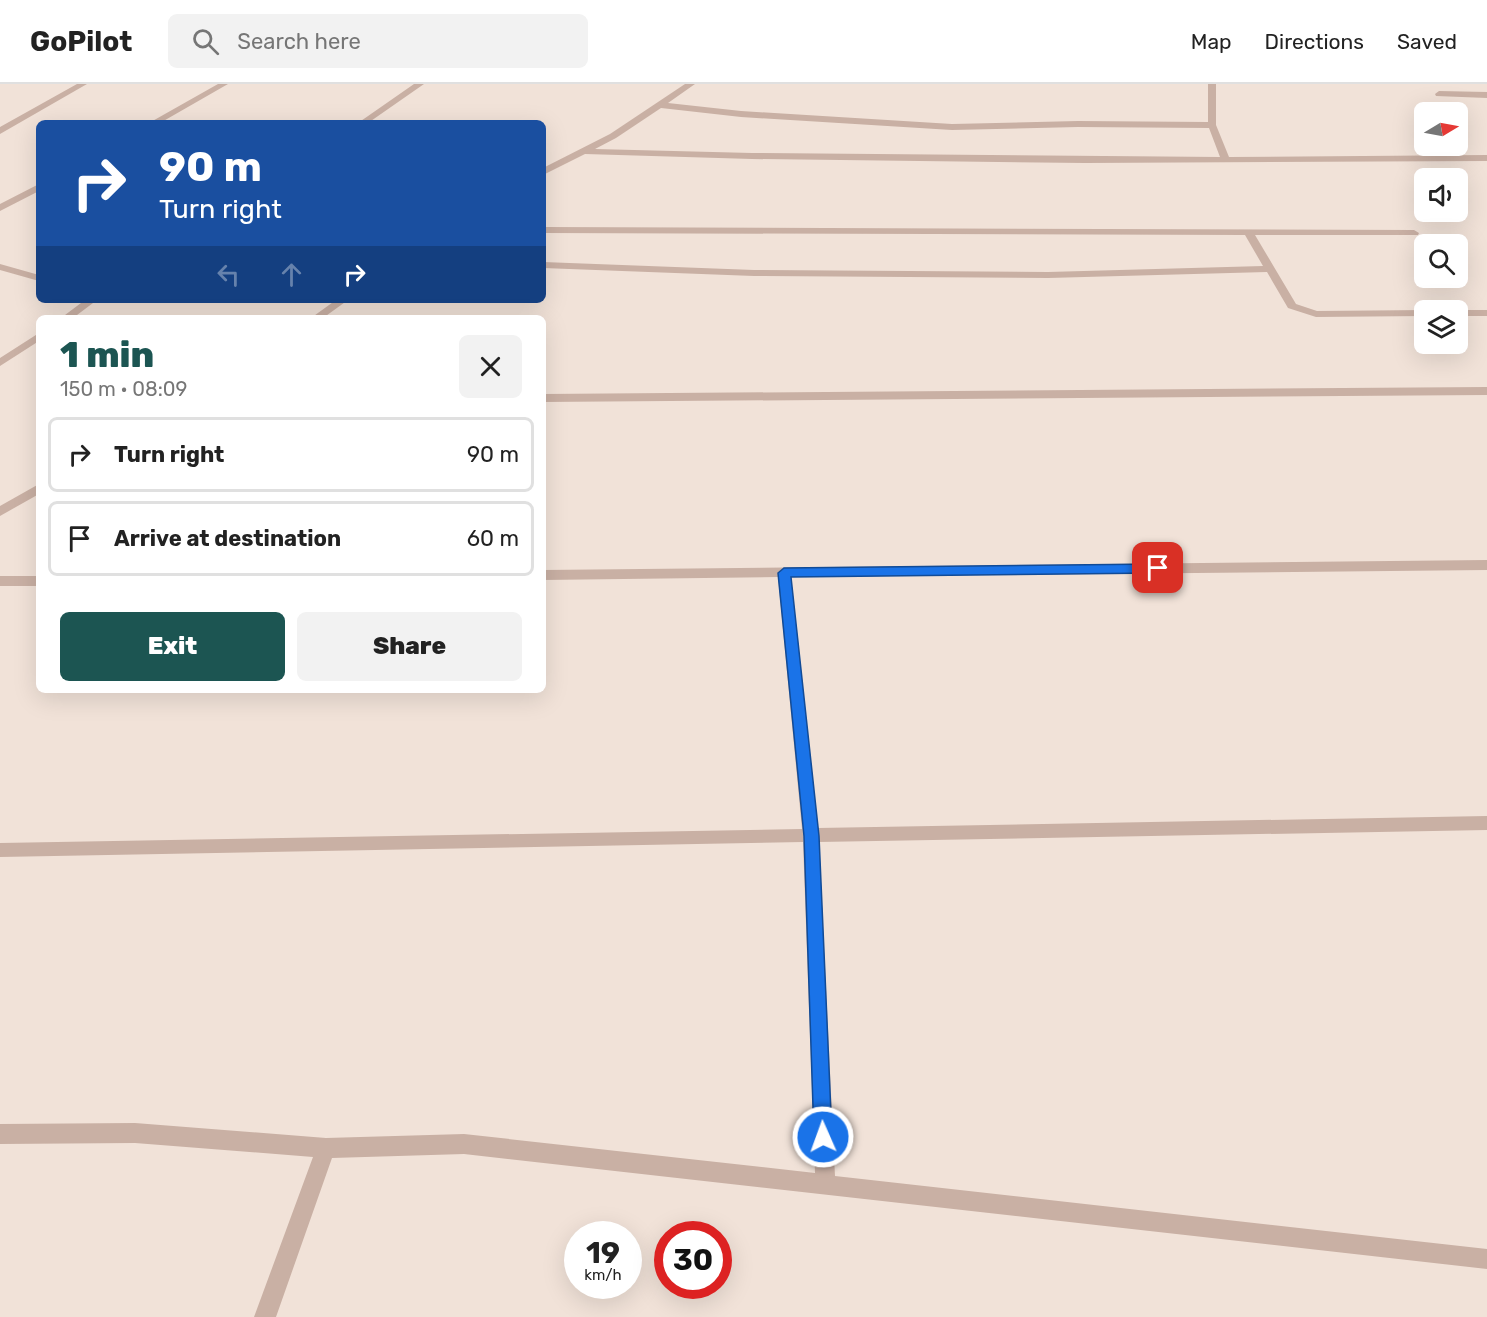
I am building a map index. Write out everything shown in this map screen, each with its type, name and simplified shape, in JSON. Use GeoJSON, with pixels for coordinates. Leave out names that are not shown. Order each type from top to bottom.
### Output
{"type":"FeatureCollection","features":[{"type":"Feature","properties":{"kind":"street"},"geometry":{"type":"LineString","coordinates":[[0,130],[83,84]]}},
{"type":"Feature","properties":{"kind":"street"},"geometry":{"type":"LineString","coordinates":[[158,120],[224,84]]}},
{"type":"Feature","properties":{"kind":"street"},"geometry":{"type":"LineString","coordinates":[[366,120],[420,84]]}},
{"type":"Feature","properties":{"kind":"street"},"geometry":{"type":"LineString","coordinates":[[546,170],[613,136],[691,84]]}},
{"type":"Feature","properties":{"kind":"street"},"geometry":{"type":"LineString","coordinates":[[1212,84],[1210,90],[1212,125],[1226,160]]}},
{"type":"Feature","properties":{"kind":"street"},"geometry":{"type":"LineString","coordinates":[[1439,94],[1487,95]]}},
{"type":"Feature","properties":{"kind":"street"},"geometry":{"type":"LineString","coordinates":[[662,105],[741,114],[952,127],[1078,124],[1212,125]]}},
{"type":"Feature","properties":{"kind":"street"},"geometry":{"type":"LineString","coordinates":[[582,151],[891,158],[1226,160],[1487,158]]}},
{"type":"Feature","properties":{"kind":"street"},"geometry":{"type":"LineString","coordinates":[[0,208],[36,189]]}},
{"type":"Feature","properties":{"kind":"street"},"geometry":{"type":"LineString","coordinates":[[546,230],[1414,233]]}},
{"type":"Feature","properties":{"kind":"street"},"geometry":{"type":"LineString","coordinates":[[1248,232],[1292,306],[1316,314],[1414,313]]}},
{"type":"Feature","properties":{"kind":"street"},"geometry":{"type":"LineString","coordinates":[[546,265],[754,273],[1036,275],[1270,269]]}},
{"type":"Feature","properties":{"kind":"street"},"geometry":{"type":"LineString","coordinates":[[0,267],[36,277]]}},
{"type":"Feature","properties":{"kind":"street"},"geometry":{"type":"LineString","coordinates":[[70,315],[88,303]]}},
{"type":"Feature","properties":{"kind":"street"},"geometry":{"type":"LineString","coordinates":[[320,315],[338,303]]}},
{"type":"Feature","properties":{"kind":"street"},"geometry":{"type":"LineString","coordinates":[[1468,313],[1487,313]]}},
{"type":"Feature","properties":{"kind":"street"},"geometry":{"type":"LineString","coordinates":[[0,363],[36,338]]}},
{"type":"Feature","properties":{"kind":"street"},"geometry":{"type":"LineString","coordinates":[[546,398],[1487,391]]}},
{"type":"Feature","properties":{"kind":"street"},"geometry":{"type":"LineString","coordinates":[[0,512],[36,490]]}},
{"type":"Feature","properties":{"kind":"street"},"geometry":{"type":"LineString","coordinates":[[546,575],[1487,565]]}},
{"type":"Feature","properties":{"kind":"street"},"geometry":{"type":"LineString","coordinates":[[784,573],[812,836],[825,1183]]}},
{"type":"Feature","properties":{"kind":"street"},"geometry":{"type":"LineString","coordinates":[[0,581],[36,581]]}},
{"type":"Feature","properties":{"kind":"street"},"geometry":{"type":"LineString","coordinates":[[0,850],[1487,823]]}},
{"type":"Feature","properties":{"kind":"street"},"geometry":{"type":"LineString","coordinates":[[0,1134],[135,1133],[326,1148],[464,1144],[1487,1259]]}},
{"type":"Feature","properties":{"kind":"street"},"geometry":{"type":"LineString","coordinates":[[265,1317],[326,1148]]}},
{"type":"Feature","properties":{"kind":"route"},"geometry":{"type":"LineString","coordinates":[[823,1137],[812,836],[784,573],[1158,568]]}}]}
